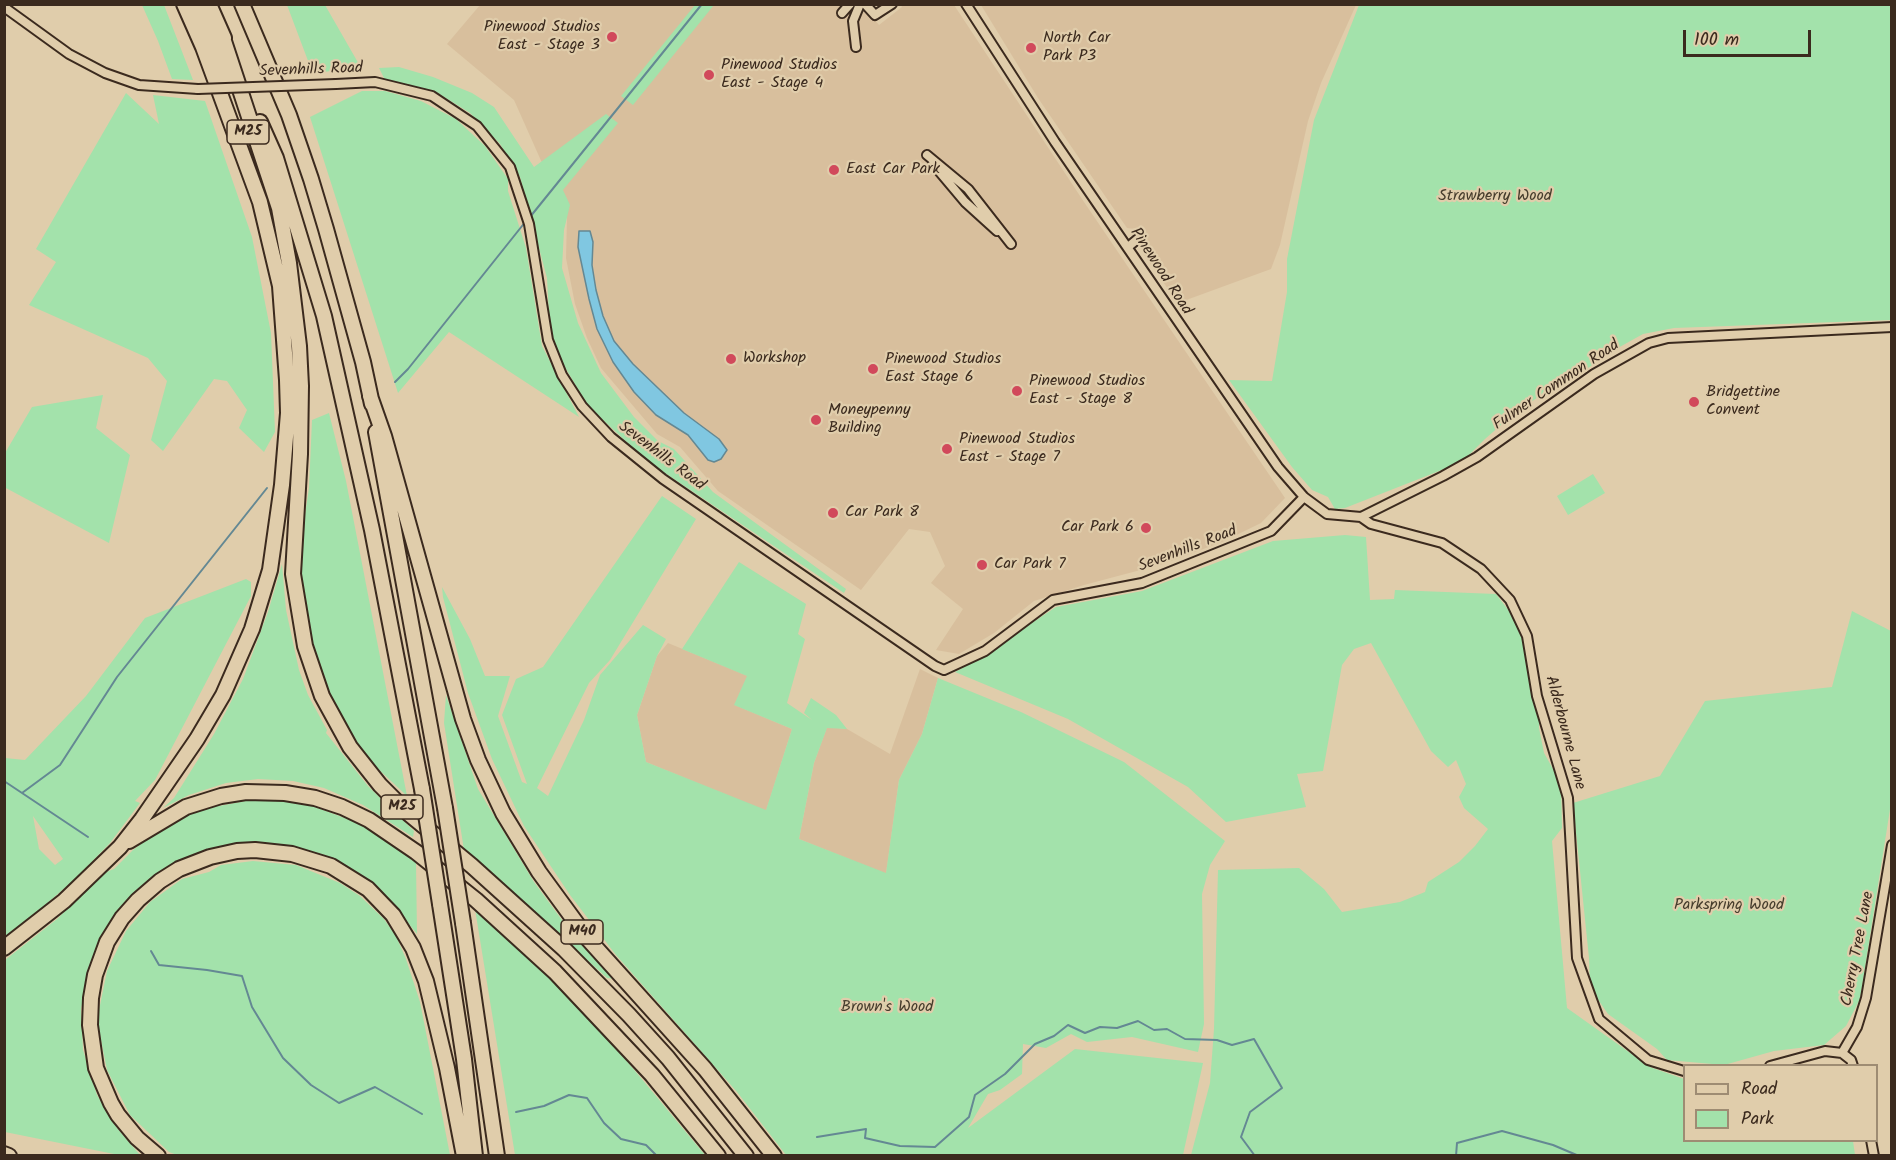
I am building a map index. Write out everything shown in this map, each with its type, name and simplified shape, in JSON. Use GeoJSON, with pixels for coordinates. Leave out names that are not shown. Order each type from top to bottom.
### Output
{"type":"FeatureCollection","features":[{"type":"Feature","properties":{"kind":"highway","name":"M25"},"geometry":{"type":"LineString","coordinates":[[4,948],[37,925],[120,847],[190,748],[223,695],[252,629],[270,570],[282,485],[286,434],[287,380],[280,286],[260,202],[203,47],[184,4]]}},
{"type":"Feature","properties":{"kind":"highway","name":"M25"},"geometry":{"type":"LineString","coordinates":[[198,4],[267,185],[289,263]]}},
{"type":"Feature","properties":{"kind":"highway","name":"M25"},"geometry":{"type":"LineString","coordinates":[[209,4],[276,159],[324,316],[372,530],[422,789],[464,1059],[475,1155]]}},
{"type":"Feature","properties":{"kind":"highway","name":"M25"},"geometry":{"type":"LineString","coordinates":[[242,4],[289,115],[311,179],[327,229],[370,396],[380,461],[445,808],[497,1155]]}},
{"type":"Feature","properties":{"kind":"highway","name":"M25"},"geometry":{"type":"LineString","coordinates":[[221,32],[279,208],[289,263],[299,346],[301,386],[301,433],[293,574],[305,646],[314,676],[333,718],[350,747],[380,785],[408,813],[481,874],[564,949],[629,1015],[668,1059],[746,1155]]}},
{"type":"Feature","properties":{"kind":"highway","name":"M40"},"geometry":{"type":"LineString","coordinates":[[370,396],[384,436],[463,719],[478,760],[503,813],[539,872],[588,939],[705,1069],[774,1155]]}},
{"type":"Feature","properties":{"kind":"highway","name":"M25"},"geometry":{"type":"LineString","coordinates":[[120,847],[176,811],[228,794],[255,792],[294,794],[322,800],[354,812],[416,852],[476,900],[547,965],[602,1020],[652,1075],[718,1155]]}},
{"type":"Feature","properties":{"kind":"highway"},"geometry":{"type":"LineString","coordinates":[[158,1155],[138,1138],[118,1114],[96,1068],[90,1025],[95,975],[107,942],[122,918],[160,881],[179,869],[210,857],[255,850],[301,855],[331,866],[368,889],[393,915],[413,948],[426,981],[447,1068],[464,1155]]}},
{"type":"Feature","properties":{"kind":"highway"},"geometry":{"type":"LineString","coordinates":[[4,1154],[9,1155]]}},
{"type":"Feature","properties":{"kind":"street"},"geometry":{"type":"LineString","coordinates":[[842,13],[850,4]]}},
{"type":"Feature","properties":{"kind":"street"},"geometry":{"type":"LineString","coordinates":[[856,47],[853,21],[860,4]]}},
{"type":"Feature","properties":{"kind":"street"},"geometry":{"type":"LineString","coordinates":[[865,4],[875,15],[892,4]]}},
{"type":"Feature","properties":{"kind":"street","name":"Pinewood Road"},"geometry":{"type":"LineString","coordinates":[[966,4],[1055,142],[1176,321],[1294,488],[1327,514],[1361,517]]}},
{"type":"Feature","properties":{"kind":"street","name":"Sevenhills Road"},"geometry":{"type":"LineString","coordinates":[[4,7],[69,54],[114,77],[147,87],[198,89],[375,82],[432,96],[477,126],[510,167],[527,214],[548,340],[562,375],[582,406],[610,437],[663,478],[944,670],[985,651],[1053,600],[1142,583],[1271,531],[1304,497]]}},
{"type":"Feature","properties":{"kind":"street"},"geometry":{"type":"LineString","coordinates":[[927,155],[968,189],[1011,244],[966,202],[927,155]]}},
{"type":"Feature","properties":{"kind":"street"},"geometry":{"type":"LineString","coordinates":[[1128,247],[1140,237]]}},
{"type":"Feature","properties":{"kind":"street","name":"Fulmer Common Road"},"geometry":{"type":"LineString","coordinates":[[1361,517],[1477,457],[1594,374],[1649,343],[1668,338],[1892,327]]}},
{"type":"Feature","properties":{"kind":"street","name":"Alderbourne Lane"},"geometry":{"type":"LineString","coordinates":[[1361,517],[1371,524],[1442,543],[1481,569],[1510,600],[1527,636],[1538,696],[1568,798],[1577,958],[1599,1019],[1648,1060],[1683,1071]]}},
{"type":"Feature","properties":{"kind":"street","name":"Cherry Tree Lane"},"geometry":{"type":"LineString","coordinates":[[1842,1053],[1857,1027],[1866,998],[1892,845]]}},
{"type":"Feature","properties":{"kind":"street"},"geometry":{"type":"LineString","coordinates":[[1774,1064],[1825,1051],[1842,1053],[1853,1064]]}},
{"type":"Feature","properties":{"kind":"shaded area"},"geometry":{"type":"Polygon","coordinates":[[[856,4],[870,14],[879,25],[902,7],[901,5],[954,5],[1084,202],[1285,498],[1261,523],[1222,542],[1163,564],[1034,601],[994,633],[959,654],[936,650],[963,609],[931,583],[945,566],[930,532],[909,529],[861,590],[718,491],[680,447],[657,434],[601,368],[575,304],[566,258],[567,219],[514,100],[447,44],[480,5],[856,4]]]}},
{"type":"Feature","properties":{"kind":"shaded area"},"geometry":{"type":"Polygon","coordinates":[[[981,5],[1356,5],[1321,83],[1308,121],[1280,245],[1271,269],[1178,303],[1142,252],[1145,244],[1134,229],[1127,228],[1038,98],[981,5]]]}},
{"type":"Feature","properties":{"kind":"shaded area"},"geometry":{"type":"Polygon","coordinates":[[[668,643],[748,676],[735,705],[792,729],[766,811],[646,762],[637,715],[657,656],[668,643]]]}},
{"type":"Feature","properties":{"kind":"shaded area"},"geometry":{"type":"Polygon","coordinates":[[[920,669],[938,678],[922,734],[899,780],[886,874],[799,839],[814,763],[827,727],[847,729],[890,754],[920,669]]]}},
{"type":"Feature","properties":{"kind":"green space"},"geometry":{"type":"Polygon","coordinates":[[[142,5],[164,5],[193,80],[172,79],[142,5]]]}},
{"type":"Feature","properties":{"kind":"green space"},"geometry":{"type":"Polygon","coordinates":[[[287,5],[325,5],[360,66],[313,74],[287,5]]]}},
{"type":"Feature","properties":{"kind":"green space"},"geometry":{"type":"Polygon","coordinates":[[[695,5],[714,5],[633,105],[621,96],[695,5]]]}},
{"type":"Feature","properties":{"kind":"green space","name":"Strawberry Wood"},"geometry":{"type":"Polygon","coordinates":[[[1359,5],[1891,5],[1891,320],[1674,328],[1643,334],[1607,354],[1580,374],[1555,385],[1510,417],[1462,462],[1345,508],[1335,509],[1328,497],[1312,490],[1292,467],[1229,380],[1272,381],[1287,292],[1287,259],[1314,120],[1359,5]]]}},
{"type":"Feature","properties":{"kind":"green space"},"geometry":{"type":"Polygon","coordinates":[[[399,67],[433,77],[472,93],[494,107],[534,167],[606,114],[618,123],[563,190],[570,205],[564,230],[562,268],[578,323],[601,373],[634,417],[658,441],[674,449],[713,492],[846,589],[844,593],[647,461],[588,406],[563,364],[550,334],[547,278],[520,177],[500,144],[470,113],[436,92],[385,80],[379,68],[399,67]]]}},
{"type":"Feature","properties":{"kind":"green space"},"geometry":{"type":"Polygon","coordinates":[[[362,91],[385,91],[421,101],[456,119],[485,146],[508,179],[508,191],[526,248],[542,346],[579,417],[449,332],[398,393],[310,117],[362,91]]]}},
{"type":"Feature","properties":{"kind":"green space"},"geometry":{"type":"Polygon","coordinates":[[[126,93],[159,124],[153,95],[205,101],[252,237],[271,333],[275,432],[264,452],[239,428],[247,410],[227,381],[214,379],[163,451],[151,440],[167,381],[148,358],[29,305],[56,262],[36,249],[126,93]]]}},
{"type":"Feature","properties":{"kind":"green space"},"geometry":{"type":"Polygon","coordinates":[[[103,395],[96,428],[130,455],[109,543],[4,487],[5,453],[32,407],[103,395]]]}},
{"type":"Feature","properties":{"kind":"green space"},"geometry":{"type":"Polygon","coordinates":[[[329,413],[346,481],[407,796],[375,766],[358,744],[320,676],[311,646],[300,583],[300,548],[309,488],[312,420],[329,413]]]}},
{"type":"Feature","properties":{"kind":"green space"},"geometry":{"type":"Polygon","coordinates":[[[1593,474],[1605,493],[1568,515],[1557,496],[1593,474]]]}},
{"type":"Feature","properties":{"kind":"green space","name":"Brown's Wood"},"geometry":{"type":"Polygon","coordinates":[[[662,496],[696,519],[610,660],[589,683],[537,788],[548,796],[584,720],[600,675],[643,625],[666,639],[657,656],[637,715],[646,762],[766,810],[792,729],[734,705],[747,676],[682,649],[739,562],[806,604],[798,634],[805,639],[787,703],[812,720],[804,713],[811,698],[836,715],[847,729],[827,728],[814,763],[799,839],[886,873],[899,780],[922,734],[938,678],[1021,712],[1124,762],[1225,841],[1210,865],[1202,894],[1204,1024],[1198,1052],[1132,1037],[1087,1042],[1071,1034],[1046,1048],[1023,1044],[1022,1074],[1000,1090],[988,1094],[968,1128],[1075,1049],[1203,1063],[1183,1155],[786,1155],[737,1092],[616,955],[570,895],[524,826],[492,759],[468,693],[442,587],[470,639],[485,676],[510,676],[498,716],[522,782],[527,784],[502,715],[516,679],[543,667],[662,496]]]}},
{"type":"Feature","properties":{"kind":"green space"},"geometry":{"type":"Polygon","coordinates":[[[1345,535],[1366,537],[1370,600],[1394,599],[1395,590],[1496,594],[1519,624],[1539,707],[1539,728],[1544,753],[1561,783],[1562,828],[1552,841],[1567,1008],[1650,1067],[1683,1079],[1683,1142],[1853,1142],[1855,1155],[1191,1155],[1210,1083],[1214,1029],[1218,870],[1299,868],[1324,889],[1342,912],[1400,902],[1425,892],[1428,882],[1459,862],[1488,829],[1464,808],[1459,797],[1466,784],[1456,760],[1448,767],[1431,751],[1371,643],[1354,649],[1342,665],[1323,771],[1297,774],[1306,807],[1226,822],[1188,787],[1068,719],[955,672],[1056,607],[1142,591],[1273,541],[1345,535]]]}},
{"type":"Feature","properties":{"kind":"green space"},"geometry":{"type":"Polygon","coordinates":[[[282,564],[286,610],[299,670],[308,695],[327,730],[326,733],[368,786],[414,831],[413,837],[363,805],[324,788],[293,781],[258,779],[226,783],[189,795],[163,808],[174,798],[214,734],[243,679],[268,612],[282,564]]]}},
{"type":"Feature","properties":{"kind":"green space"},"geometry":{"type":"Polygon","coordinates":[[[246,579],[251,582],[251,596],[155,780],[135,801],[140,803],[110,843],[74,880],[29,919],[5,936],[5,758],[25,760],[86,696],[145,618],[246,579]],[[33,816],[39,849],[55,865],[63,859],[33,816]]]}},
{"type":"Feature","properties":{"kind":"green space","name":"Parkspring Wood"},"geometry":{"type":"Polygon","coordinates":[[[1852,611],[1891,631],[1891,803],[1860,999],[1846,1026],[1824,1045],[1774,1051],[1728,1064],[1667,1060],[1657,1049],[1608,1014],[1590,988],[1573,803],[1660,776],[1705,701],[1832,687],[1852,611]]]}},
{"type":"Feature","properties":{"kind":"green space"},"geometry":{"type":"Polygon","coordinates":[[[446,695],[478,789],[534,882],[562,920],[615,979],[607,978],[464,850],[444,723],[446,695]]]}},
{"type":"Feature","properties":{"kind":"green space"},"geometry":{"type":"Polygon","coordinates":[[[256,799],[299,801],[369,827],[416,863],[417,934],[387,897],[363,878],[325,855],[298,848],[269,844],[236,844],[203,852],[165,870],[132,896],[108,927],[89,969],[81,1009],[83,1050],[97,1095],[117,1128],[140,1155],[119,1155],[5,1132],[5,960],[57,919],[103,873],[114,869],[155,833],[194,811],[210,805],[219,806],[256,799]]]}},
{"type":"Feature","properties":{"kind":"green space"},"geometry":{"type":"Polygon","coordinates":[[[253,861],[296,865],[340,883],[360,896],[384,919],[396,936],[420,1002],[450,1155],[177,1155],[169,1152],[130,1115],[107,1070],[97,1020],[107,971],[126,931],[150,902],[182,879],[209,872],[221,865],[253,861]]]}},
{"type":"Feature","properties":{"kind":"green space"},"geometry":{"type":"Polygon","coordinates":[[[475,909],[544,972],[616,1048],[705,1155],[515,1155],[475,909]]]}},
{"type":"Feature","properties":{"kind":"water"},"geometry":{"type":"Polygon","coordinates":[[[579,231],[590,231],[593,242],[592,265],[596,290],[603,316],[614,341],[633,364],[684,413],[719,439],[727,450],[721,459],[714,462],[708,460],[688,435],[656,415],[634,392],[613,362],[597,329],[589,299],[578,247],[579,231]]]}},
{"type":"Feature","properties":{"kind":"waterway"},"geometry":{"type":"LineString","coordinates":[[530,217],[702,4]]}},
{"type":"Feature","properties":{"kind":"waterway"},"geometry":{"type":"LineString","coordinates":[[395,382],[408,369],[526,221]]}},
{"type":"Feature","properties":{"kind":"waterway"},"geometry":{"type":"LineString","coordinates":[[22,793],[60,765],[117,677],[267,488]]}},
{"type":"Feature","properties":{"kind":"waterway"},"geometry":{"type":"LineString","coordinates":[[4,781],[88,837]]}},
{"type":"Feature","properties":{"kind":"waterway"},"geometry":{"type":"LineString","coordinates":[[151,951],[159,965],[242,976],[252,1007],[283,1058],[311,1085],[339,1103],[375,1087],[422,1114]]}},
{"type":"Feature","properties":{"kind":"waterway"},"geometry":{"type":"LineString","coordinates":[[817,1137],[866,1129],[865,1138],[900,1146],[935,1147],[969,1117],[975,1095],[1005,1074],[1035,1044],[1054,1036],[1068,1025],[1085,1033],[1100,1027],[1117,1028],[1138,1021],[1154,1030],[1167,1029],[1185,1039],[1217,1040],[1232,1045],[1254,1039],[1282,1088],[1250,1112],[1241,1137],[1255,1156]]}},
{"type":"Feature","properties":{"kind":"waterway"},"geometry":{"type":"LineString","coordinates":[[516,1112],[544,1106],[569,1095],[587,1098],[604,1123],[621,1139],[646,1145],[657,1156]]}},
{"type":"Feature","properties":{"kind":"waterway"},"geometry":{"type":"LineString","coordinates":[[1456,1156],[1457,1143],[1502,1131],[1553,1145],[1579,1156]]}},
{"type":"Feature","properties":{"kind":"place","name":"Pinewood Studios East - Stage 3"},"geometry":{"type":"Point","coordinates":[612,37]}},
{"type":"Feature","properties":{"kind":"place","name":"North Car Park P3"},"geometry":{"type":"Point","coordinates":[1031,48]}},
{"type":"Feature","properties":{"kind":"place","name":"Pinewood Studios East - Stage 4"},"geometry":{"type":"Point","coordinates":[709,75]}},
{"type":"Feature","properties":{"kind":"place","name":"East Car Park"},"geometry":{"type":"Point","coordinates":[834,170]}},
{"type":"Feature","properties":{"kind":"place","name":"Workshop"},"geometry":{"type":"Point","coordinates":[731,359]}},
{"type":"Feature","properties":{"kind":"place","name":"Pinewood Studios East Stage 6"},"geometry":{"type":"Point","coordinates":[873,369]}},
{"type":"Feature","properties":{"kind":"place","name":"Pinewood Studios East - Stage 8"},"geometry":{"type":"Point","coordinates":[1017,391]}},
{"type":"Feature","properties":{"kind":"place","name":"Bridgettine Convent"},"geometry":{"type":"Point","coordinates":[1694,402]}},
{"type":"Feature","properties":{"kind":"place","name":"Moneypenny Building"},"geometry":{"type":"Point","coordinates":[816,420]}},
{"type":"Feature","properties":{"kind":"place","name":"Pinewood Studios East - Stage 7"},"geometry":{"type":"Point","coordinates":[947,449]}},
{"type":"Feature","properties":{"kind":"place","name":"Car Park 8"},"geometry":{"type":"Point","coordinates":[833,513]}},
{"type":"Feature","properties":{"kind":"place","name":"Car Park 6"},"geometry":{"type":"Point","coordinates":[1146,528]}},
{"type":"Feature","properties":{"kind":"place","name":"Car Park 7"},"geometry":{"type":"Point","coordinates":[982,565]}}]}
